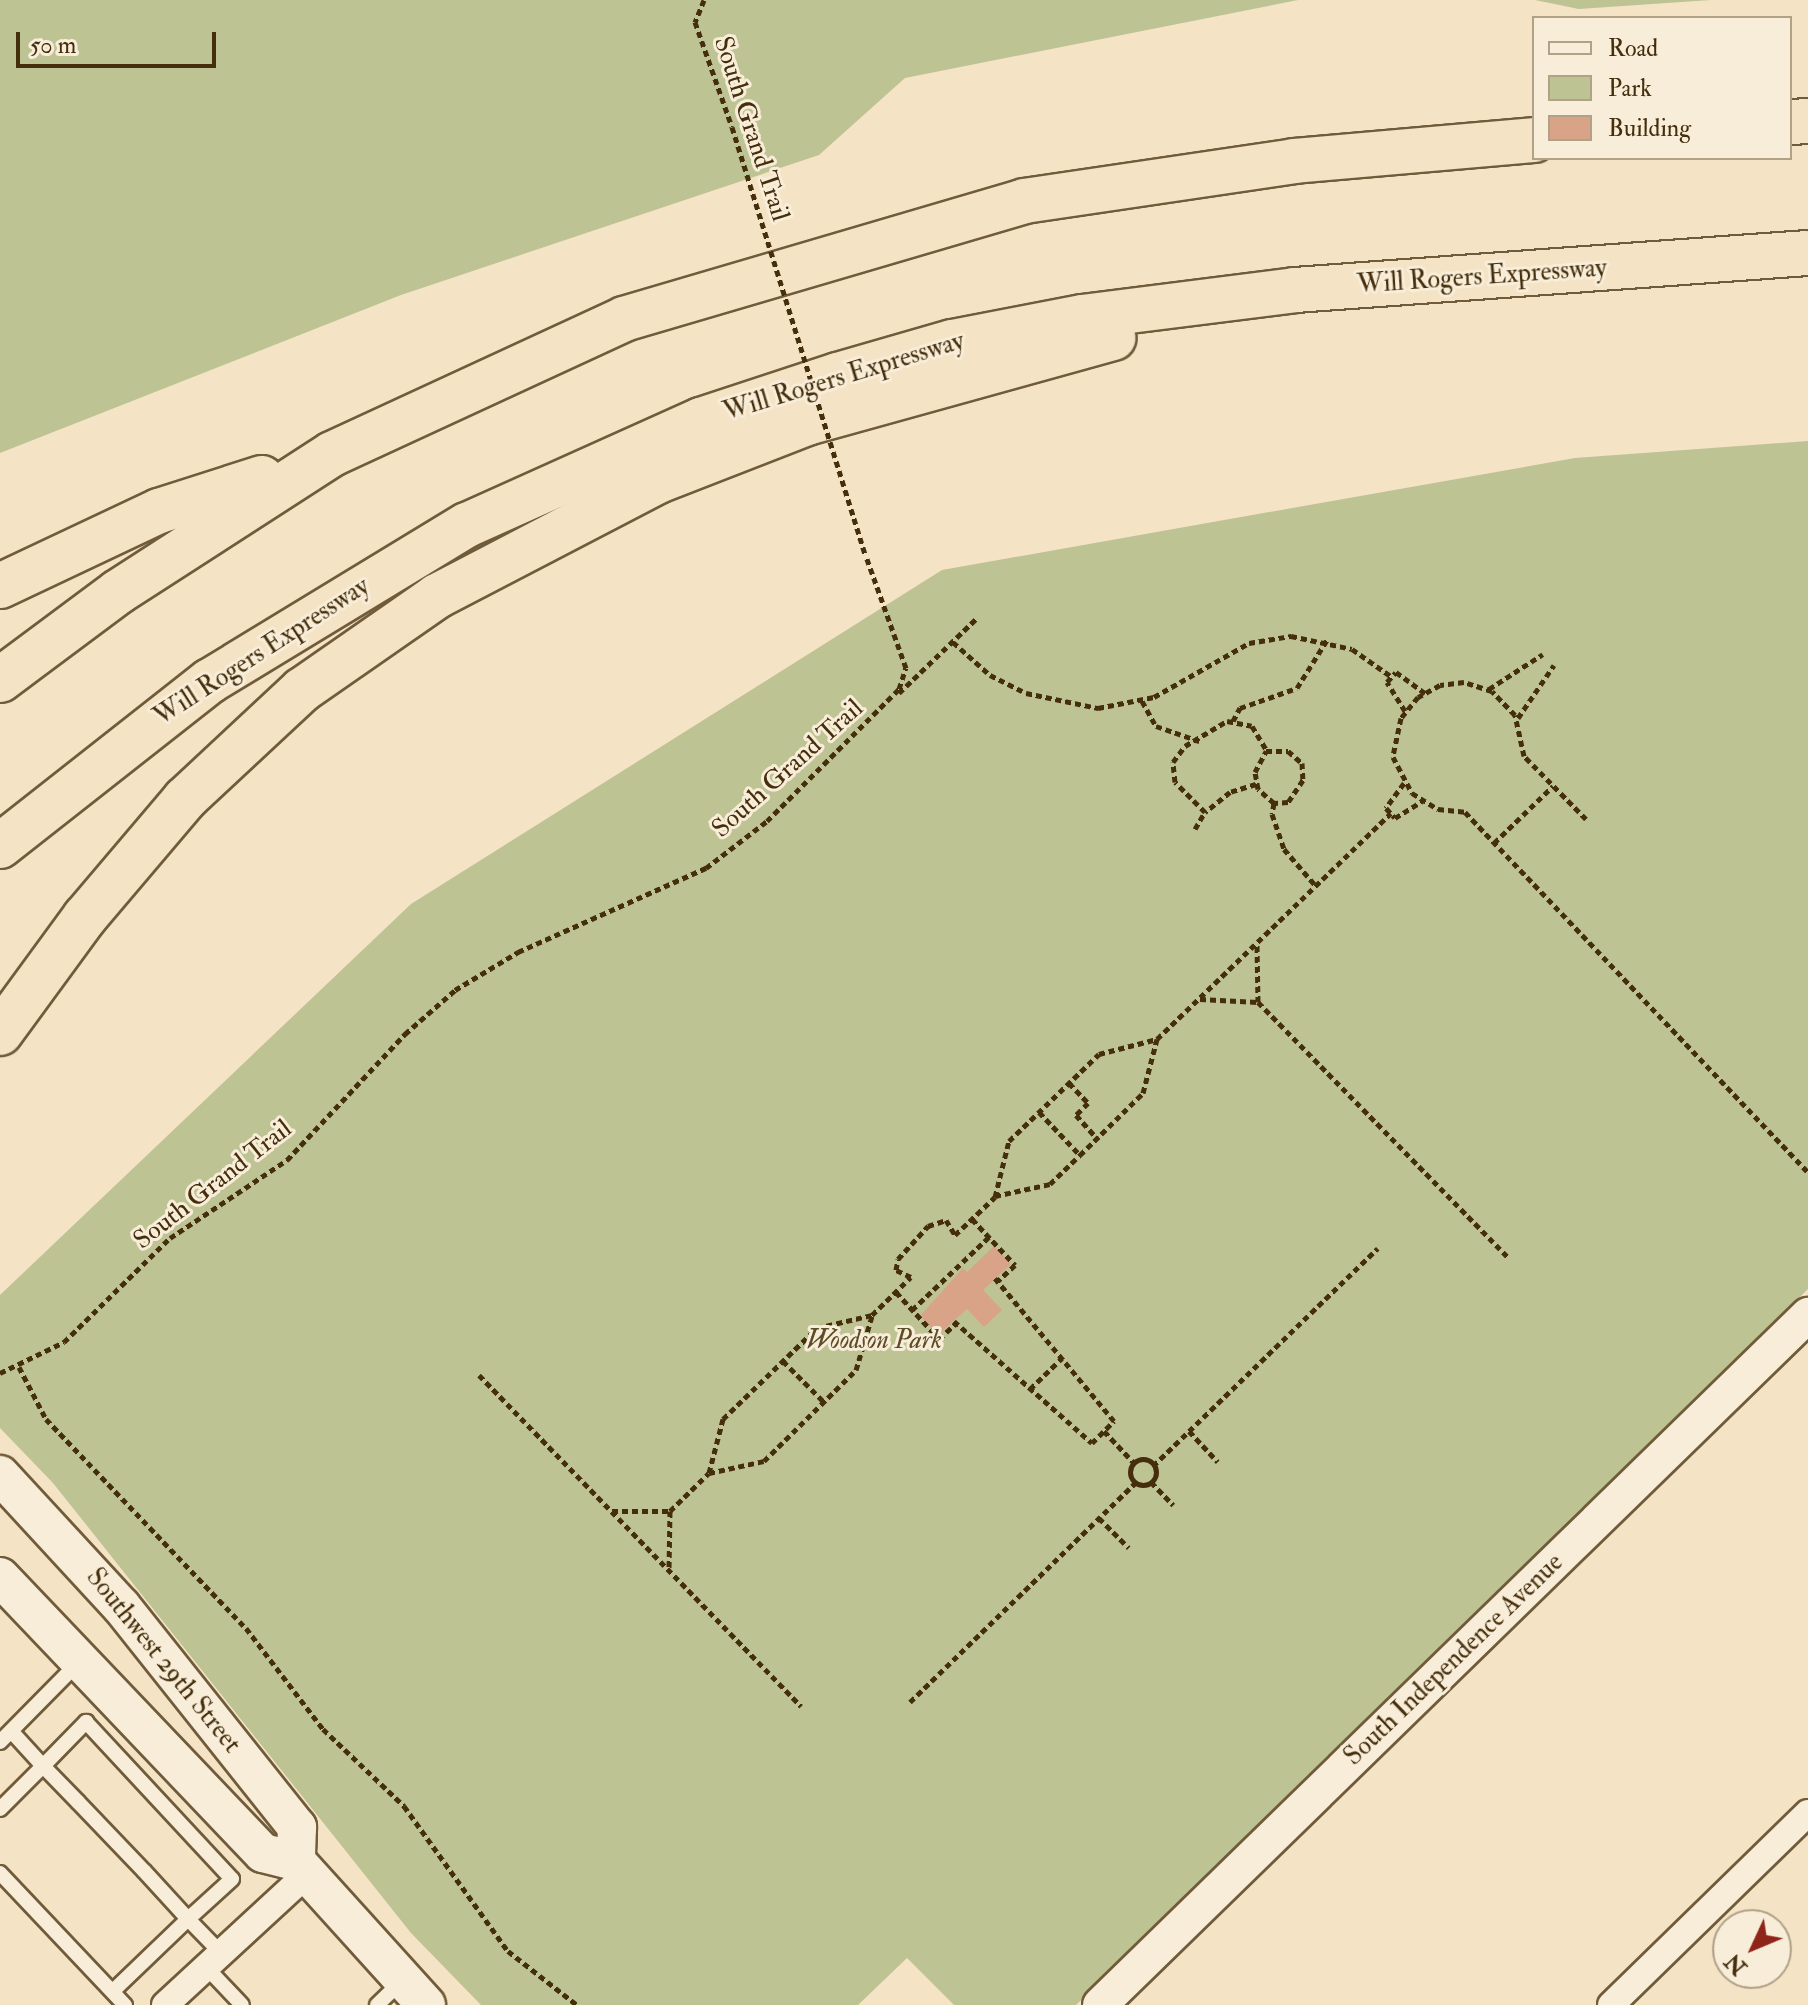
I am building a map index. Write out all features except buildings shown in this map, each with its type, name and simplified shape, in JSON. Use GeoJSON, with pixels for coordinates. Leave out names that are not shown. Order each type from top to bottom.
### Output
{"type":"FeatureCollection","features":[{"type":"Feature","properties":{"kind":"highway"},"geometry":{"type":"LineString","coordinates":[[0,586],[159,511],[332,454],[624,319],[925,226],[1139,180],[1532,140]]}},
{"type":"Feature","properties":{"kind":"highway","name":"Will Rogers Expressway"},"geometry":{"type":"LineString","coordinates":[[0,846],[210,681],[467,525],[701,420],[952,342],[1082,317],[1295,290],[1808,253]]}},
{"type":"Feature","properties":{"kind":"highway"},"geometry":{"type":"LineString","coordinates":[[0,1033],[136,853],[249,737],[356,647],[484,568],[658,481],[807,423],[1295,290]]}},
{"type":"Feature","properties":{"kind":"highway"},"geometry":{"type":"LineString","coordinates":[[0,680],[118,592],[332,454]]}},
{"type":"Feature","properties":{"kind":"main road","name":"Southwest 29th Street"},"geometry":{"type":"LineString","coordinates":[[0,1475],[121,1606],[297,1827],[302,1868],[402,1997]]}},
{"type":"Feature","properties":{"kind":"main road","name":"Southwest 29th Street"},"geometry":{"type":"LineString","coordinates":[[0,1577],[263,1853],[302,1868]]}},
{"type":"Feature","properties":{"kind":"street","name":"South Independence Avenue"},"geometry":{"type":"LineString","coordinates":[[1100,2005],[1808,1315]]}},
{"type":"Feature","properties":{"kind":"street"},"geometry":{"type":"LineString","coordinates":[[1611,2005],[1808,1813]]}},
{"type":"Feature","properties":{"kind":"street"},"geometry":{"type":"LineString","coordinates":[[165,2005],[302,1868]]}},
{"type":"Feature","properties":{"kind":"lane"},"geometry":{"type":"LineString","coordinates":[[0,1742],[80,1662]]}},
{"type":"Feature","properties":{"kind":"lane"},"geometry":{"type":"LineString","coordinates":[[0,1809],[86,1722],[116,1765],[182,1835],[232,1879],[113,1991]]}},
{"type":"Feature","properties":{"kind":"lane"},"geometry":{"type":"LineString","coordinates":[[11,1731],[43,1766],[83,1797],[149,1866],[188,1919],[242,2005]]}},
{"type":"Feature","properties":{"kind":"lane"},"geometry":{"type":"LineString","coordinates":[[0,1873],[125,2005]]}},
{"type":"Feature","properties":{"kind":"path","name":"South Grand Trail"},"geometry":{"type":"LineString","coordinates":[[0,1373],[19,1367],[90,1321],[170,1238],[287,1160],[445,997],[518,952],[706,868],[767,821],[892,699],[906,668],[866,556],[732,127],[695,22],[704,0]]}},
{"type":"Feature","properties":{"kind":"path"},"geometry":{"type":"LineString","coordinates":[[892,699],[977,618]]}},
{"type":"Feature","properties":{"kind":"path"},"geometry":{"type":"LineString","coordinates":[[953,642],[990,675],[1038,696],[1098,708],[1142,701],[1249,643],[1291,636],[1327,640],[1352,649],[1392,677]]}},
{"type":"Feature","properties":{"kind":"path"},"geometry":{"type":"LineString","coordinates":[[1233,721],[1240,708],[1297,688],[1327,640]]}},
{"type":"Feature","properties":{"kind":"path"},"geometry":{"type":"LineString","coordinates":[[1489,689],[1543,654]]}},
{"type":"Feature","properties":{"kind":"path"},"geometry":{"type":"LineString","coordinates":[[1517,719],[1554,665]]}},
{"type":"Feature","properties":{"kind":"path"},"geometry":{"type":"LineString","coordinates":[[1405,711],[1387,682],[1396,672],[1425,693]]}},
{"type":"Feature","properties":{"kind":"path"},"geometry":{"type":"LineString","coordinates":[[1586,819],[1524,756],[1517,719],[1489,689],[1456,682],[1425,693],[1405,711],[1393,757],[1404,783],[1422,801],[1465,812],[1808,1172]]}},
{"type":"Feature","properties":{"kind":"path"},"geometry":{"type":"LineString","coordinates":[[1142,701],[1156,726],[1199,741]]}},
{"type":"Feature","properties":{"kind":"path"},"geometry":{"type":"LineString","coordinates":[[1205,812],[1171,771],[1185,746],[1199,741],[1220,722],[1233,721],[1258,731],[1267,751],[1256,784]]}},
{"type":"Feature","properties":{"kind":"path"},"geometry":{"type":"LineString","coordinates":[[1267,751],[1288,751],[1305,772],[1295,796],[1274,803]]}},
{"type":"Feature","properties":{"kind":"path"},"geometry":{"type":"LineString","coordinates":[[1404,783],[1386,808],[1395,818],[1422,801]]}},
{"type":"Feature","properties":{"kind":"path"},"geometry":{"type":"LineString","coordinates":[[1195,829],[1205,812],[1230,792],[1256,784]]}},
{"type":"Feature","properties":{"kind":"path"},"geometry":{"type":"LineString","coordinates":[[1256,784],[1274,803],[1284,849],[1316,886]]}},
{"type":"Feature","properties":{"kind":"path"},"geometry":{"type":"LineString","coordinates":[[1494,843],[1553,786]]}},
{"type":"Feature","properties":{"kind":"path"},"geometry":{"type":"LineString","coordinates":[[709,1473],[764,1461],[856,1370],[872,1315],[911,1277],[896,1270],[898,1259],[921,1232],[946,1220],[955,1235],[995,1196],[1009,1141],[1099,1054],[1157,1039],[1391,813]]}},
{"type":"Feature","properties":{"kind":"path"},"geometry":{"type":"LineString","coordinates":[[1257,943],[1258,1002]]}},
{"type":"Feature","properties":{"kind":"path"},"geometry":{"type":"LineString","coordinates":[[1199,999],[1258,1002],[1508,1257]]}},
{"type":"Feature","properties":{"kind":"path"},"geometry":{"type":"LineString","coordinates":[[995,1196],[1050,1184],[1080,1155],[1143,1093],[1157,1039]]}},
{"type":"Feature","properties":{"kind":"path"},"geometry":{"type":"LineString","coordinates":[[1069,1083],[1088,1103],[1076,1115],[1097,1138]]}},
{"type":"Feature","properties":{"kind":"path"},"geometry":{"type":"LineString","coordinates":[[1039,1112],[1080,1155]]}},
{"type":"Feature","properties":{"kind":"path"},"geometry":{"type":"LineString","coordinates":[[895,1292],[939,1339],[955,1322],[1092,1443],[1114,1421],[997,1280],[1015,1265],[972,1219]]}},
{"type":"Feature","properties":{"kind":"path"},"geometry":{"type":"LineString","coordinates":[[912,1310],[989,1237]]}},
{"type":"Feature","properties":{"kind":"path"},"geometry":{"type":"LineString","coordinates":[[1151,1482],[1153,1466],[1378,1248]]}},
{"type":"Feature","properties":{"kind":"path"},"geometry":{"type":"LineString","coordinates":[[612,1511],[670,1511],[709,1473],[723,1419],[817,1328],[872,1315]]}},
{"type":"Feature","properties":{"kind":"path"},"geometry":{"type":"LineString","coordinates":[[1030,1389],[1062,1358]]}},
{"type":"Feature","properties":{"kind":"path"},"geometry":{"type":"LineString","coordinates":[[783,1361],[824,1402]]}},
{"type":"Feature","properties":{"kind":"path"},"geometry":{"type":"LineString","coordinates":[[19,1367],[46,1419],[246,1628],[323,1729],[404,1806],[508,1951],[577,2005]]}},
{"type":"Feature","properties":{"kind":"path"},"geometry":{"type":"LineString","coordinates":[[479,1375],[801,1706]]}},
{"type":"Feature","properties":{"kind":"path"},"geometry":{"type":"LineString","coordinates":[[1104,1431],[1134,1463],[1153,1466]]}},
{"type":"Feature","properties":{"kind":"path"},"geometry":{"type":"LineString","coordinates":[[1189,1431],[1218,1462]]}},
{"type":"Feature","properties":{"kind":"path"},"geometry":{"type":"LineString","coordinates":[[1134,1463],[1135,1483]]}},
{"type":"Feature","properties":{"kind":"path"},"geometry":{"type":"LineString","coordinates":[[910,1702],[1135,1483],[1151,1482],[1173,1505]]}},
{"type":"Feature","properties":{"kind":"path"},"geometry":{"type":"LineString","coordinates":[[669,1570],[670,1511]]}},
{"type":"Feature","properties":{"kind":"path"},"geometry":{"type":"LineString","coordinates":[[1099,1518],[1129,1548]]}},
{"type":"Feature","properties":{"kind":"green space"},"geometry":{"type":"Polygon","coordinates":[[[0,0],[1298,0],[905,78],[819,155],[401,295],[0,453],[0,0]]]}},
{"type":"Feature","properties":{"kind":"green space"},"geometry":{"type":"Polygon","coordinates":[[[1535,0],[1711,0],[1579,9],[1535,0]]]}},
{"type":"Feature","properties":{"kind":"green space","name":"Woodson Park"},"geometry":{"type":"Polygon","coordinates":[[[1808,441],[1808,1289],[1076,2005],[954,2005],[907,1958],[858,2005],[481,2005],[411,1933],[53,1483],[0,1428],[0,1295],[411,904],[942,570],[1575,458],[1808,441]]]}}]}
